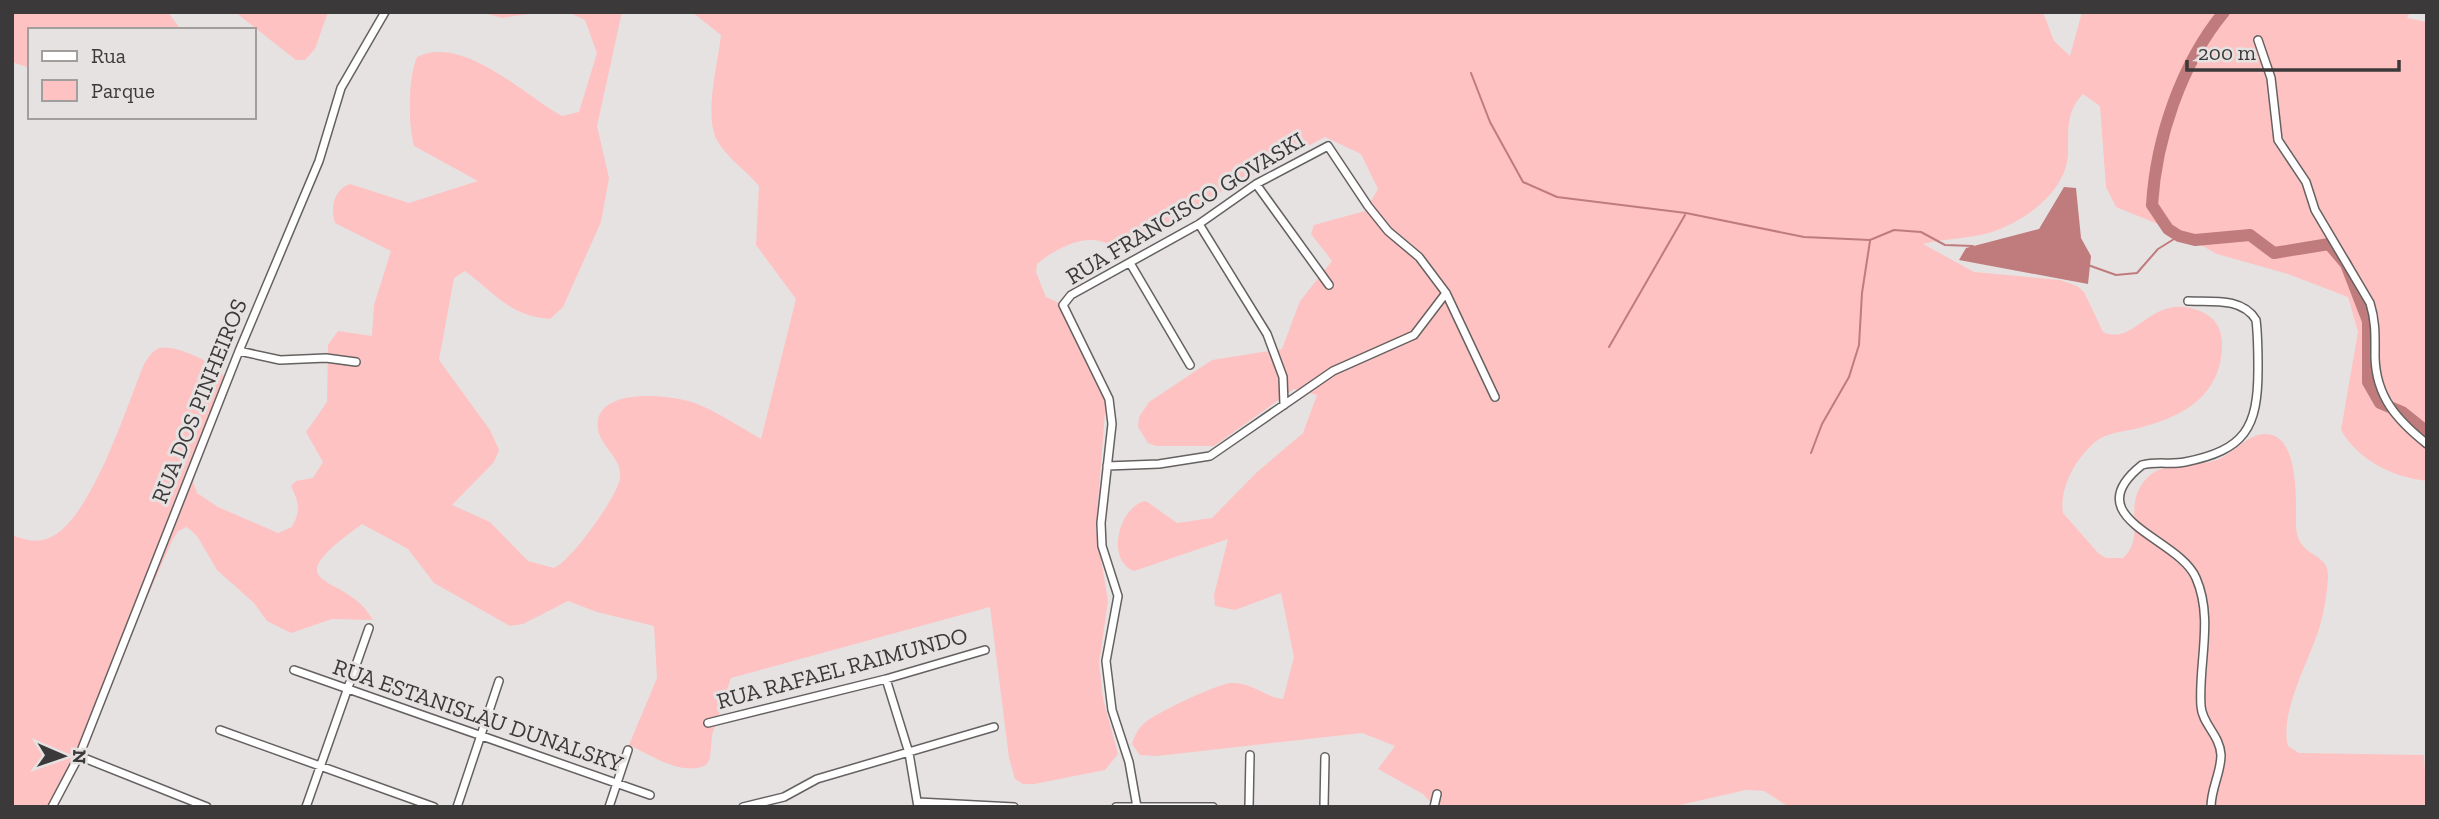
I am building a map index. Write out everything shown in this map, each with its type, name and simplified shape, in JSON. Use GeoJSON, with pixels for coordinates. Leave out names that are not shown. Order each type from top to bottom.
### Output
{"type":"FeatureCollection","features":[{"type":"Feature","properties":{"kind":"street","name":"RUA DOS PINHEIROS"},"geometry":{"type":"LineString","coordinates":[[52,807],[79,755],[239,351],[319,160],[341,88],[385,12]]}},
{"type":"Feature","properties":{"kind":"street"},"geometry":{"type":"LineString","coordinates":[[2258,40],[2271,78],[2278,140],[2306,182],[2315,210],[2372,311],[2376,331],[2375,368],[2381,390],[2391,412],[2427,444]]}},
{"type":"Feature","properties":{"kind":"street","name":"RUA FRANCISCO GOVASKI"},"geometry":{"type":"LineString","coordinates":[[1107,466],[1112,424],[1109,399],[1063,305],[1071,295],[1199,224],[1256,184],[1328,146],[1388,231],[1419,257],[1446,293]]}},
{"type":"Feature","properties":{"kind":"street"},"geometry":{"type":"LineString","coordinates":[[1256,184],[1329,285]]}},
{"type":"Feature","properties":{"kind":"street"},"geometry":{"type":"LineString","coordinates":[[1199,224],[1267,334],[1283,377],[1284,405]]}},
{"type":"Feature","properties":{"kind":"street"},"geometry":{"type":"LineString","coordinates":[[1130,263],[1190,365]]}},
{"type":"Feature","properties":{"kind":"street"},"geometry":{"type":"LineString","coordinates":[[1137,806],[1129,762],[1112,710],[1106,661],[1118,596],[1102,546],[1101,523],[1107,466],[1159,464],[1210,456],[1333,372],[1414,335],[1446,293],[1495,397]]}},
{"type":"Feature","properties":{"kind":"street"},"geometry":{"type":"LineString","coordinates":[[2188,301],[2226,302],[2242,307],[2256,320],[2258,388],[2251,426],[2238,443],[2214,454],[2182,463],[2142,465],[2126,482],[2119,497],[2120,510],[2134,526],[2183,560],[2196,577],[2203,605],[2205,653],[2201,706],[2219,740],[2221,756],[2219,772],[2212,785],[2211,807]]}},
{"type":"Feature","properties":{"kind":"street"},"geometry":{"type":"LineString","coordinates":[[239,351],[281,360],[326,358],[356,362]]}},
{"type":"Feature","properties":{"kind":"street"},"geometry":{"type":"LineString","coordinates":[[306,807],[349,692],[369,628]]}},
{"type":"Feature","properties":{"kind":"street","name":"RUA RAFAEL RAIMUNDO"},"geometry":{"type":"LineString","coordinates":[[708,723],[887,679],[985,650]]}},
{"type":"Feature","properties":{"kind":"street","name":"RUA ESTANISLAU DUNALSKY"},"geometry":{"type":"LineString","coordinates":[[294,670],[349,692],[650,795]]}},
{"type":"Feature","properties":{"kind":"street"},"geometry":{"type":"LineString","coordinates":[[887,679],[909,753],[918,804],[1014,807]]}},
{"type":"Feature","properties":{"kind":"street"},"geometry":{"type":"LineString","coordinates":[[457,807],[499,681]]}},
{"type":"Feature","properties":{"kind":"street"},"geometry":{"type":"LineString","coordinates":[[743,807],[784,797],[817,779],[994,727]]}},
{"type":"Feature","properties":{"kind":"street"},"geometry":{"type":"LineString","coordinates":[[220,730],[321,764],[434,807]]}},
{"type":"Feature","properties":{"kind":"street"},"geometry":{"type":"LineString","coordinates":[[608,807],[628,750]]}},
{"type":"Feature","properties":{"kind":"street"},"geometry":{"type":"LineString","coordinates":[[79,755],[207,807]]}},
{"type":"Feature","properties":{"kind":"street"},"geometry":{"type":"LineString","coordinates":[[1249,807],[1250,755]]}},
{"type":"Feature","properties":{"kind":"street"},"geometry":{"type":"LineString","coordinates":[[1324,807],[1325,757]]}},
{"type":"Feature","properties":{"kind":"street"},"geometry":{"type":"LineString","coordinates":[[1434,807],[1437,794]]}},
{"type":"Feature","properties":{"kind":"street"},"geometry":{"type":"LineString","coordinates":[[1116,807],[1213,807]]}},
{"type":"Feature","properties":{"kind":"green space"},"geometry":{"type":"Polygon","coordinates":[[[12,12],[168,12],[180,28],[28,28],[28,67],[12,62],[12,12]]]}},
{"type":"Feature","properties":{"kind":"green space"},"geometry":{"type":"Polygon","coordinates":[[[235,12],[328,12],[315,49],[305,60],[296,60],[235,12]]]}},
{"type":"Feature","properties":{"kind":"green space"},"geometry":{"type":"Polygon","coordinates":[[[481,12],[542,12],[502,18],[481,12]]]}},
{"type":"Feature","properties":{"kind":"green space"},"geometry":{"type":"Polygon","coordinates":[[[568,12],[622,12],[597,126],[609,178],[601,222],[563,307],[550,319],[513,308],[465,271],[454,278],[439,360],[490,430],[499,450],[494,462],[452,505],[490,522],[528,561],[554,568],[571,554],[593,527],[611,499],[620,478],[617,463],[598,429],[598,420],[603,409],[613,402],[641,396],[685,400],[712,411],[761,439],[796,299],[756,245],[759,186],[727,154],[714,132],[712,105],[721,35],[692,12],[2043,12],[2054,41],[2070,56],[2082,12],[2410,12],[2407,18],[2427,22],[2427,481],[2402,476],[2378,466],[2357,450],[2341,430],[2358,332],[2348,297],[2288,274],[2217,254],[2175,231],[2116,207],[2106,187],[2100,106],[2083,94],[2071,115],[2066,168],[2060,181],[2042,203],[2018,221],[1992,232],[1923,244],[1974,272],[2060,280],[2077,286],[2084,292],[2103,332],[2115,335],[2125,332],[2169,308],[2183,307],[2200,311],[2214,320],[2221,333],[2222,344],[2215,378],[2207,391],[2196,402],[2168,419],[2109,435],[2095,442],[2081,456],[2070,474],[2062,503],[2063,513],[2098,553],[2106,558],[2123,558],[2134,539],[2136,498],[2148,477],[2164,468],[2219,459],[2255,436],[2270,434],[2280,440],[2288,451],[2295,481],[2297,535],[2306,549],[2324,562],[2328,577],[2319,629],[2291,704],[2286,733],[2288,746],[2299,753],[2424,755],[2427,807],[1789,807],[1764,791],[1746,790],[1671,807],[1435,807],[1423,794],[1378,769],[1395,746],[1362,733],[1157,756],[1140,755],[1132,744],[1144,723],[1175,705],[1214,688],[1239,683],[1283,699],[1294,657],[1281,593],[1235,610],[1215,606],[1214,595],[1228,539],[1134,571],[1125,565],[1118,546],[1119,534],[1129,512],[1146,501],[1177,523],[1212,518],[1256,473],[1303,433],[1317,395],[1294,389],[1214,446],[1156,446],[1148,443],[1138,427],[1139,417],[1149,402],[1212,360],[1282,349],[1300,301],[1332,261],[1311,234],[1314,225],[1365,211],[1378,189],[1361,154],[1325,137],[1214,196],[1142,245],[1127,251],[1100,241],[1083,241],[1050,254],[1037,264],[1036,272],[1046,297],[1059,303],[1106,398],[1096,529],[1108,601],[1099,663],[1103,699],[1118,754],[1105,770],[1034,784],[1023,784],[1015,779],[1009,758],[990,607],[731,678],[712,735],[710,759],[706,765],[687,768],[677,767],[629,745],[657,678],[654,626],[597,612],[568,601],[523,624],[510,626],[434,583],[408,549],[362,524],[334,546],[320,561],[317,571],[322,579],[361,604],[373,620],[332,619],[291,633],[267,621],[254,603],[217,570],[197,536],[187,527],[178,531],[172,541],[80,749],[48,807],[12,807],[12,535],[31,540],[49,538],[64,527],[79,509],[106,460],[144,364],[159,348],[175,349],[194,356],[213,366],[224,376],[195,471],[193,482],[197,493],[218,507],[278,533],[292,527],[298,506],[291,486],[296,481],[313,478],[323,462],[306,432],[327,402],[328,345],[338,331],[372,336],[374,305],[391,251],[335,223],[333,205],[337,195],[350,184],[409,203],[478,181],[414,146],[410,101],[417,57],[435,52],[473,60],[562,116],[579,112],[597,53],[585,20],[568,12]]]}},
{"type":"Feature","properties":{"kind":"shaded area"},"geometry":{"type":"Polygon","coordinates":[[[2064,187],[2076,188],[2081,238],[2091,256],[2088,284],[1959,260],[1966,248],[2039,229],[2064,187]]]}},
{"type":"Feature","properties":{"kind":"waterway"},"geometry":{"type":"LineString","coordinates":[[2224,12],[2195,55],[2173,103],[2159,154],[2152,205],[2168,229],[2179,236],[2195,240],[2250,235],[2274,253],[2329,244],[2346,264],[2368,321],[2368,382],[2380,403],[2402,412],[2427,432]]}},
{"type":"Feature","properties":{"kind":"waterway"},"geometry":{"type":"LineString","coordinates":[[1471,73],[1490,122],[1523,182],[1557,197],[1686,213],[1804,237],[1870,240],[1894,230],[1921,232],[1945,245],[1973,246]]}},
{"type":"Feature","properties":{"kind":"waterway"},"geometry":{"type":"LineString","coordinates":[[1609,347],[1685,215]]}},
{"type":"Feature","properties":{"kind":"waterway"},"geometry":{"type":"LineString","coordinates":[[2088,265],[2116,275],[2137,273],[2158,249],[2179,236]]}},
{"type":"Feature","properties":{"kind":"waterway"},"geometry":{"type":"LineString","coordinates":[[1811,453],[1822,424],[1849,377],[1859,345],[1862,293],[1870,241]]}}]}
